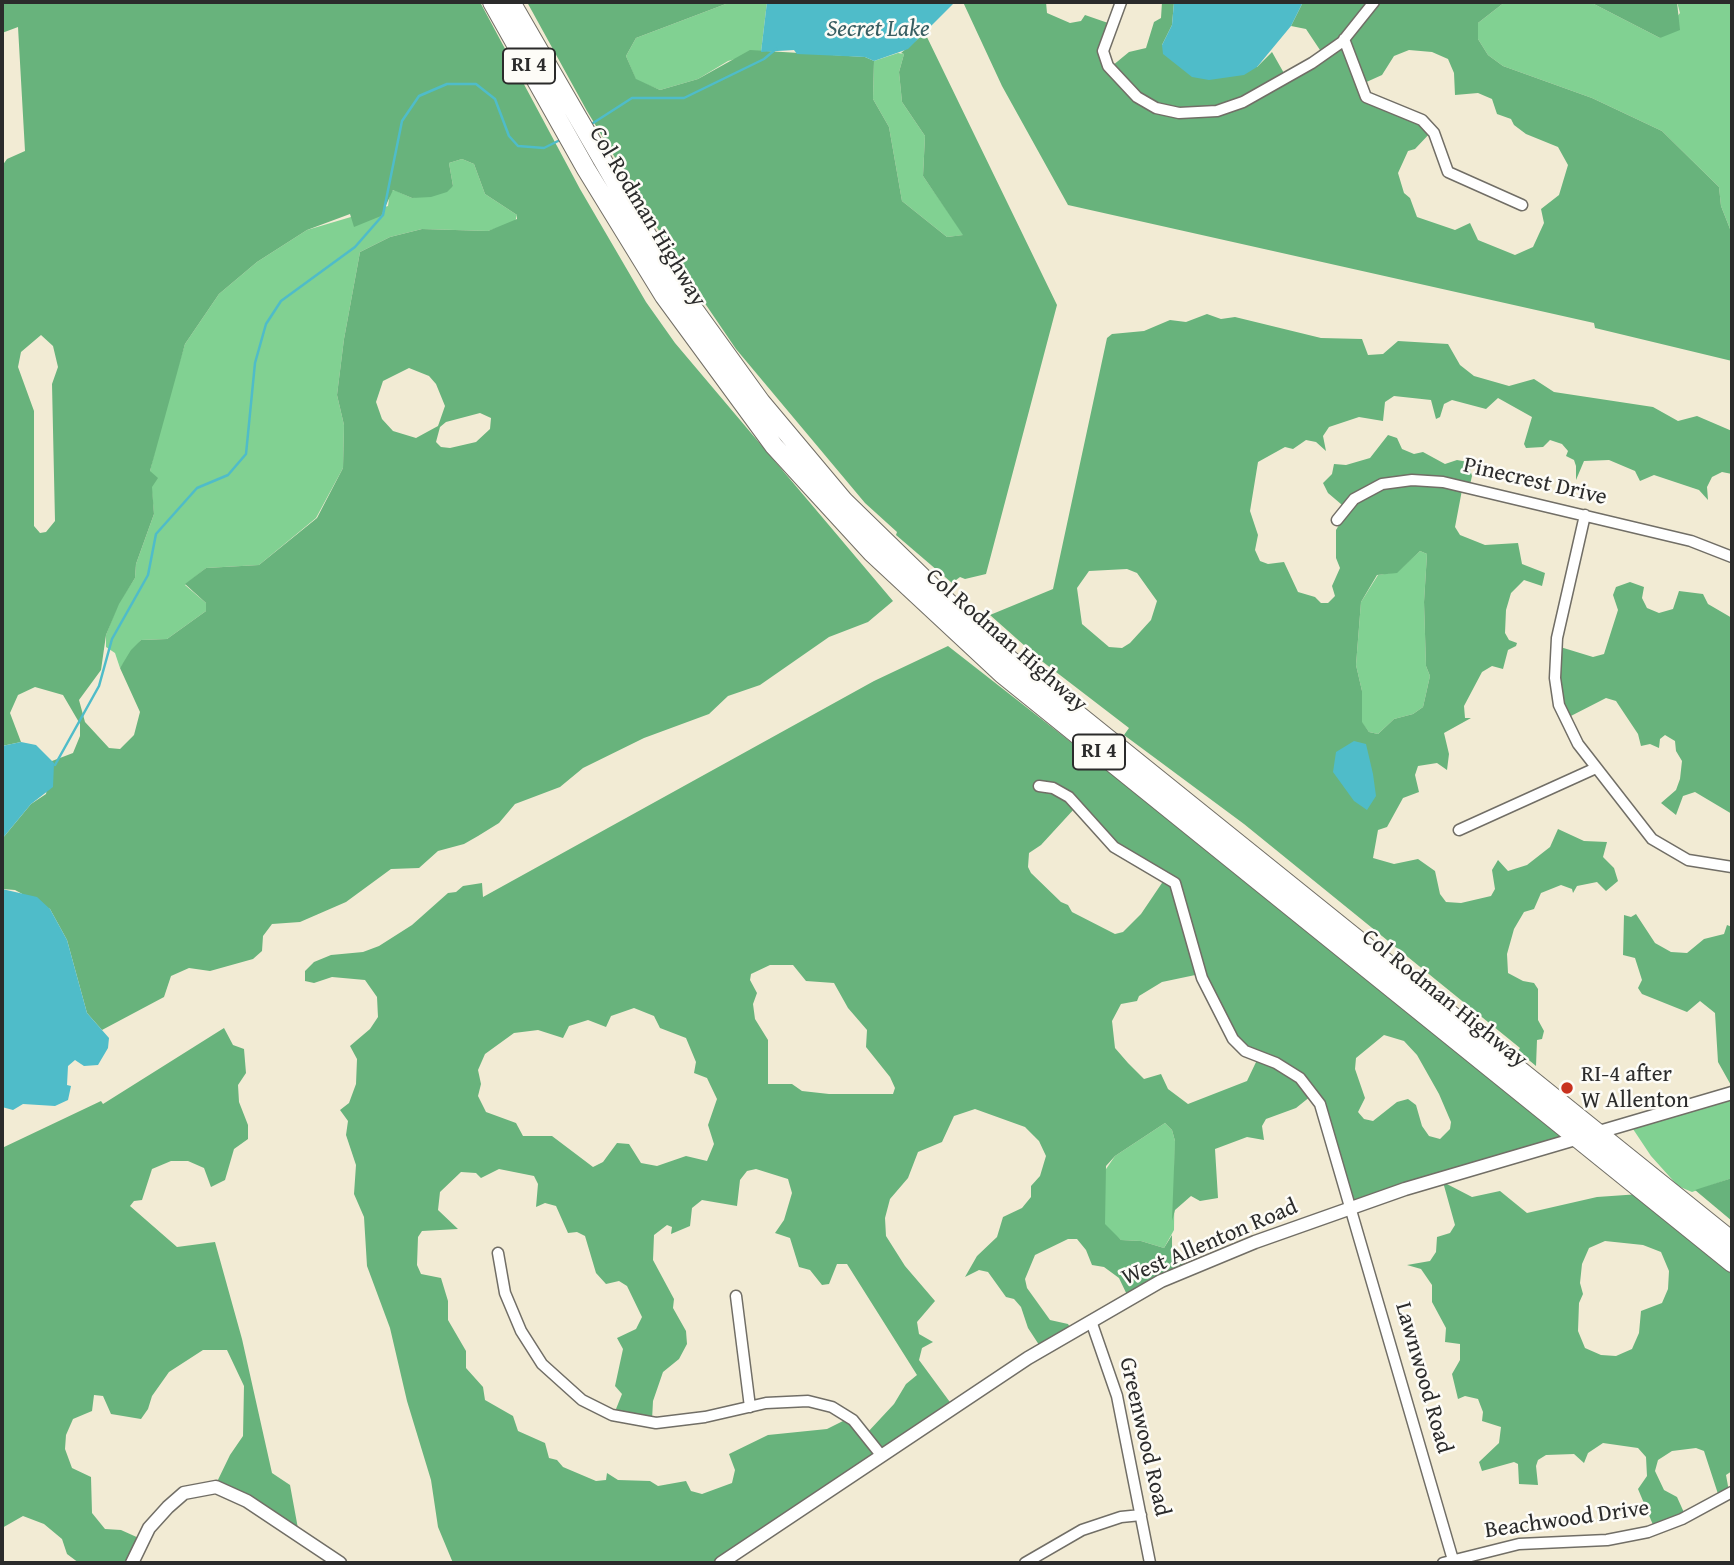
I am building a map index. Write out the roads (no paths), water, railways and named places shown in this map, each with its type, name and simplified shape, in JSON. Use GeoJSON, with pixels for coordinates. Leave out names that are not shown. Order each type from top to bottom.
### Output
{"type":"FeatureCollection","features":[{"type":"Feature","properties":{"kind":"highway","name":"Col Rodman Highway"},"geometry":{"type":"LineString","coordinates":[[492,2],[722,350],[802,452],[879,536],[993,646],[1600,1132],[1732,1241]]}},
{"type":"Feature","properties":{"kind":"highway","name":"Col Rodman Highway"},"geometry":{"type":"LineString","coordinates":[[511,2],[647,270],[722,379],[774,446],[872,553],[1002,674],[1732,1263]]}},
{"type":"Feature","properties":{"kind":"street"},"geometry":{"type":"LineString","coordinates":[[1121,2],[1103,51],[1108,66],[1137,97],[1156,108],[1179,113],[1217,111],[1242,102],[1332,50],[1374,2]]}},
{"type":"Feature","properties":{"kind":"street"},"geometry":{"type":"LineString","coordinates":[[1344,39],[1366,97],[1422,120],[1434,133],[1448,172],[1522,205]]}},
{"type":"Feature","properties":{"kind":"street","name":"Pinecrest Drive"},"geometry":{"type":"LineString","coordinates":[[1337,520],[1353,499],[1367,491],[1412,480],[1443,481],[1691,541],[1732,557]]}},
{"type":"Feature","properties":{"kind":"street"},"geometry":{"type":"LineString","coordinates":[[1585,515],[1557,638],[1555,678],[1559,705],[1596,768],[1642,829],[1664,849],[1696,862],[1732,867]]}},
{"type":"Feature","properties":{"kind":"street"},"geometry":{"type":"LineString","coordinates":[[1459,830],[1596,768]]}},
{"type":"Feature","properties":{"kind":"street","name":"Lawnwood Road"},"geometry":{"type":"LineString","coordinates":[[1039,786],[1053,788],[1069,797],[1114,847],[1175,883],[1181,896],[1199,970],[1213,1003],[1239,1045],[1285,1067],[1313,1092],[1325,1116],[1352,1208],[1448,1562]]}},
{"type":"Feature","properties":{"kind":"street","name":"West Allenton Road"},"geometry":{"type":"LineString","coordinates":[[721,1563],[1017,1365],[1161,1281],[1405,1189],[1732,1093]]}},
{"type":"Feature","properties":{"kind":"street"},"geometry":{"type":"LineString","coordinates":[[498,1252],[505,1293],[526,1340],[555,1378],[582,1400],[612,1415],[656,1423],[795,1401],[832,1407],[853,1420],[881,1455]]}},
{"type":"Feature","properties":{"kind":"street"},"geometry":{"type":"LineString","coordinates":[[736,1296],[750,1407]]}},
{"type":"Feature","properties":{"kind":"street","name":"Greenwood Road"},"geometry":{"type":"LineString","coordinates":[[1091,1321],[1117,1396],[1150,1563]]}},
{"type":"Feature","properties":{"kind":"street"},"geometry":{"type":"LineString","coordinates":[[132,1563],[149,1528],[167,1507],[184,1493],[216,1487],[247,1501],[340,1563]]}},
{"type":"Feature","properties":{"kind":"street","name":"Beachwood Drive"},"geometry":{"type":"LineString","coordinates":[[1448,1562],[1537,1541],[1607,1540],[1648,1532],[1682,1519],[1732,1492]]}},
{"type":"Feature","properties":{"kind":"street"},"geometry":{"type":"LineString","coordinates":[[1025,1563],[1082,1530],[1114,1519],[1141,1516]]}},
{"type":"Feature","properties":{"kind":"water","name":"Secret Lake"},"geometry":{"type":"Polygon","coordinates":[[[767,2],[955,2],[908,49],[874,61],[865,57],[797,54],[794,50],[761,52],[767,2]]]}},
{"type":"Feature","properties":{"kind":"water"},"geometry":{"type":"Polygon","coordinates":[[[1174,2],[1303,2],[1291,26],[1257,67],[1244,75],[1209,80],[1192,77],[1163,54],[1162,45],[1172,25],[1174,2]]]}},
{"type":"Feature","properties":{"kind":"water"},"geometry":{"type":"Polygon","coordinates":[[[1354,741],[1366,744],[1373,774],[1376,796],[1367,810],[1354,801],[1333,772],[1336,752],[1354,741]]]}},
{"type":"Feature","properties":{"kind":"water"},"geometry":{"type":"Polygon","coordinates":[[[21,742],[36,745],[54,763],[53,787],[31,804],[2,839],[2,746],[21,742]]]}},
{"type":"Feature","properties":{"kind":"water"},"geometry":{"type":"Polygon","coordinates":[[[2,889],[37,897],[50,909],[67,940],[87,1013],[109,1038],[108,1048],[98,1065],[84,1066],[75,1060],[68,1066],[67,1085],[71,1086],[68,1100],[55,1106],[23,1104],[13,1110],[2,1107],[2,889]]]}},
{"type":"Feature","properties":{"kind":"waterway"},"geometry":{"type":"LineString","coordinates":[[590,125],[632,98],[684,98],[764,59],[776,49]]}},
{"type":"Feature","properties":{"kind":"waterway"},"geometry":{"type":"LineString","coordinates":[[55,765],[99,686],[112,639],[148,575],[156,534],[197,488],[228,475],[246,454],[255,363],[266,324],[281,301],[355,247],[383,215],[402,121],[419,96],[447,84],[476,84],[495,99],[509,136],[518,146],[544,148],[562,139]]}},
{"type":"Feature","properties":{"kind":"place","name":"RI-4 after W Allenton"},"geometry":{"type":"Point","coordinates":[1567,1088]}}]}
